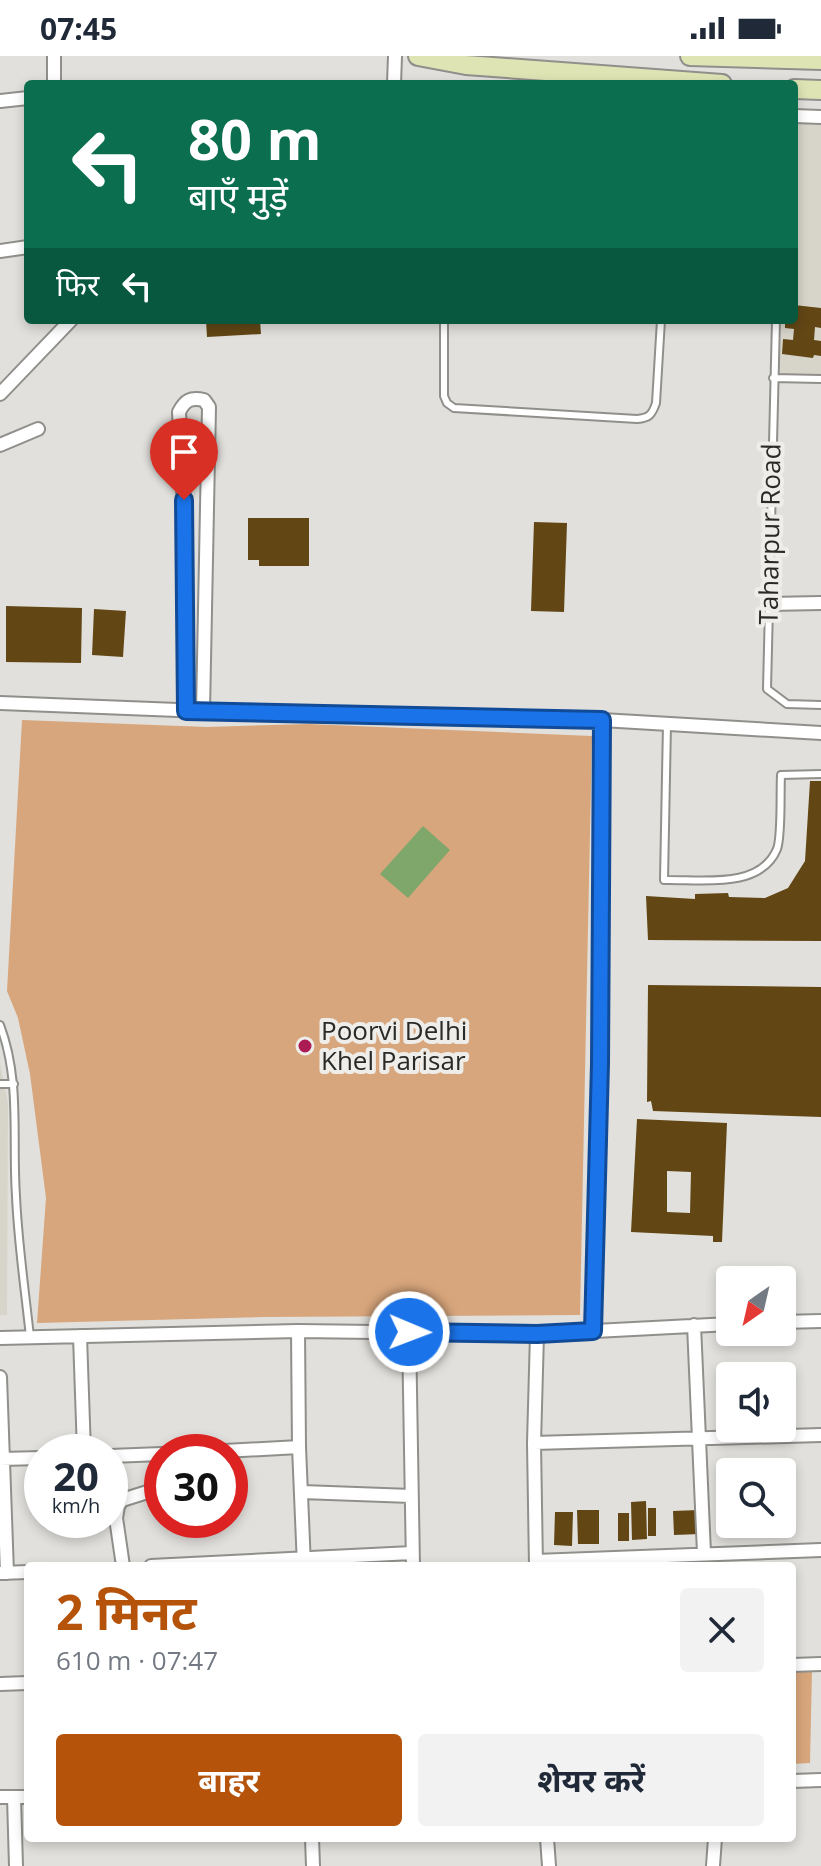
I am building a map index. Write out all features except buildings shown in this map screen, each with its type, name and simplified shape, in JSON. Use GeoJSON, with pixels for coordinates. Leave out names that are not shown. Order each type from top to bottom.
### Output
{"type":"FeatureCollection","features":[{"type":"Feature","properties":{"kind":"main road"},"geometry":{"type":"LineString","coordinates":[[418,56],[466,65],[668,80]]}},
{"type":"Feature","properties":{"kind":"main road"},"geometry":{"type":"LineString","coordinates":[[690,56],[821,60]]}},
{"type":"Feature","properties":{"kind":"main road"},"geometry":{"type":"LineString","coordinates":[[798,89],[821,90]]}},
{"type":"Feature","properties":{"kind":"street"},"geometry":{"type":"LineString","coordinates":[[54,56],[54,80]]}},
{"type":"Feature","properties":{"kind":"street"},"geometry":{"type":"LineString","coordinates":[[394,80],[395,56]]}},
{"type":"Feature","properties":{"kind":"street"},"geometry":{"type":"LineString","coordinates":[[0,101],[24,98]]}},
{"type":"Feature","properties":{"kind":"street"},"geometry":{"type":"LineString","coordinates":[[798,116],[821,117]]}},
{"type":"Feature","properties":{"kind":"street"},"geometry":{"type":"LineString","coordinates":[[0,251],[24,248]]}},
{"type":"Feature","properties":{"kind":"street"},"geometry":{"type":"LineString","coordinates":[[0,394],[67,324]]}},
{"type":"Feature","properties":{"kind":"street"},"geometry":{"type":"LineString","coordinates":[[186,711],[185,529],[179,412],[184,402],[194,398],[204,400],[209,407],[203,711]]}},
{"type":"Feature","properties":{"kind":"street"},"geometry":{"type":"LineString","coordinates":[[0,445],[38,429]]}},
{"type":"Feature","properties":{"kind":"street"},"geometry":{"type":"LineString","coordinates":[[769,604],[821,603]]}},
{"type":"Feature","properties":{"kind":"street"},"geometry":{"type":"LineString","coordinates":[[0,703],[186,711],[602,720],[821,733]]}},
{"type":"Feature","properties":{"kind":"street"},"geometry":{"type":"LineString","coordinates":[[796,1322],[821,1321]]}},
{"type":"Feature","properties":{"kind":"street"},"geometry":{"type":"LineString","coordinates":[[0,1338],[298,1331],[537,1334],[716,1324]]}},
{"type":"Feature","properties":{"kind":"street"},"geometry":{"type":"LineString","coordinates":[[694,1325],[704,1553]]}},
{"type":"Feature","properties":{"kind":"street"},"geometry":{"type":"LineString","coordinates":[[298,1331],[304,1562],[412,1559],[409,1332]]}},
{"type":"Feature","properties":{"kind":"street"},"geometry":{"type":"LineString","coordinates":[[536,1562],[534,1443],[537,1334]]}},
{"type":"Feature","properties":{"kind":"street"},"geometry":{"type":"LineString","coordinates":[[80,1336],[83,1434]]}},
{"type":"Feature","properties":{"kind":"street"},"geometry":{"type":"LineString","coordinates":[[0,1377],[4,1573],[24,1572]]}},
{"type":"Feature","properties":{"kind":"street"},"geometry":{"type":"LineString","coordinates":[[534,1443],[821,1435]]}},
{"type":"Feature","properties":{"kind":"street"},"geometry":{"type":"LineString","coordinates":[[248,1450],[299,1447]]}},
{"type":"Feature","properties":{"kind":"street"},"geometry":{"type":"LineString","coordinates":[[1,1459],[24,1458]]}},
{"type":"Feature","properties":{"kind":"street"},"geometry":{"type":"LineString","coordinates":[[302,1492],[411,1496]]}},
{"type":"Feature","properties":{"kind":"street"},"geometry":{"type":"LineString","coordinates":[[122,1562],[116,1518],[118,1506],[122,1500],[144,1493]]}},
{"type":"Feature","properties":{"kind":"street"},"geometry":{"type":"LineString","coordinates":[[604,1562],[704,1553],[821,1550]]}},
{"type":"Feature","properties":{"kind":"street"},"geometry":{"type":"LineString","coordinates":[[796,1665],[821,1664]]}},
{"type":"Feature","properties":{"kind":"street"},"geometry":{"type":"LineString","coordinates":[[0,1684],[24,1683]]}},
{"type":"Feature","properties":{"kind":"street"},"geometry":{"type":"LineString","coordinates":[[796,1781],[821,1780]]}},
{"type":"Feature","properties":{"kind":"street"},"geometry":{"type":"LineString","coordinates":[[0,1797],[24,1797]]}},
{"type":"Feature","properties":{"kind":"street"},"geometry":{"type":"LineString","coordinates":[[14,1797],[16,1866]]}},
{"type":"Feature","properties":{"kind":"street"},"geometry":{"type":"LineString","coordinates":[[312,1842],[313,1866]]}},
{"type":"Feature","properties":{"kind":"street"},"geometry":{"type":"LineString","coordinates":[[547,1842],[549,1866]]}},
{"type":"Feature","properties":{"kind":"street"},"geometry":{"type":"LineString","coordinates":[[713,1866],[715,1842]]}},
{"type":"Feature","properties":{"kind":"lane"},"geometry":{"type":"LineString","coordinates":[[444,324],[444,396],[454,408],[637,419],[653,414],[656,403],[661,324]]}},
{"type":"Feature","properties":{"kind":"lane","name":"Taharpur Road"},"geometry":{"type":"LineString","coordinates":[[776,324],[767,689],[787,704],[821,705]]}},
{"type":"Feature","properties":{"kind":"lane"},"geometry":{"type":"LineString","coordinates":[[773,378],[821,379]]}},
{"type":"Feature","properties":{"kind":"lane"},"geometry":{"type":"LineString","coordinates":[[593,1331],[600,1064],[602,720]]}},
{"type":"Feature","properties":{"kind":"lane"},"geometry":{"type":"LineString","coordinates":[[667,724],[664,880],[744,877],[765,867],[778,848],[781,775],[821,774]]}},
{"type":"Feature","properties":{"kind":"lane"},"geometry":{"type":"LineString","coordinates":[[0,1025],[12,1060],[16,1197],[30,1337]]}},
{"type":"Feature","properties":{"kind":"lane"},"geometry":{"type":"LineString","coordinates":[[0,1084],[14,1084]]}},
{"type":"Feature","properties":{"kind":"shaded area"},"geometry":{"type":"Polygon","coordinates":[[[798,120],[821,121],[821,379],[773,378],[774,324],[798,324],[798,120]]]}},
{"type":"Feature","properties":{"kind":"shaded area","name":"Poorvi Delhi Khel Parisar"},"geometry":{"type":"Polygon","coordinates":[[[22,720],[207,727],[308,724],[592,736],[580,1315],[264,1317],[37,1323],[46,1198],[30,1074],[18,1018],[7,991],[22,720]]]}},
{"type":"Feature","properties":{"kind":"shaded area"},"geometry":{"type":"Polygon","coordinates":[[[423,826],[450,850],[408,898],[380,874],[423,826]]]}},
{"type":"Feature","properties":{"kind":"shaded area"},"geometry":{"type":"Polygon","coordinates":[[[0,1063],[8,1104],[7,1315],[0,1315],[0,1063]]]}},
{"type":"Feature","properties":{"kind":"shaded area"},"geometry":{"type":"Polygon","coordinates":[[[812,1670],[810,1763],[796,1764],[796,1671],[812,1670]]]}},
{"type":"Feature","properties":{"kind":"place","name":"Poorvi Delhi Khel Parisar"},"geometry":{"type":"Point","coordinates":[305,1046]}},
{"type":"Feature","properties":{"kind":"route"},"geometry":{"type":"LineString","coordinates":[[184,500],[186,711],[602,720],[600,1064],[593,1331],[537,1334],[409,1332]]}}]}
